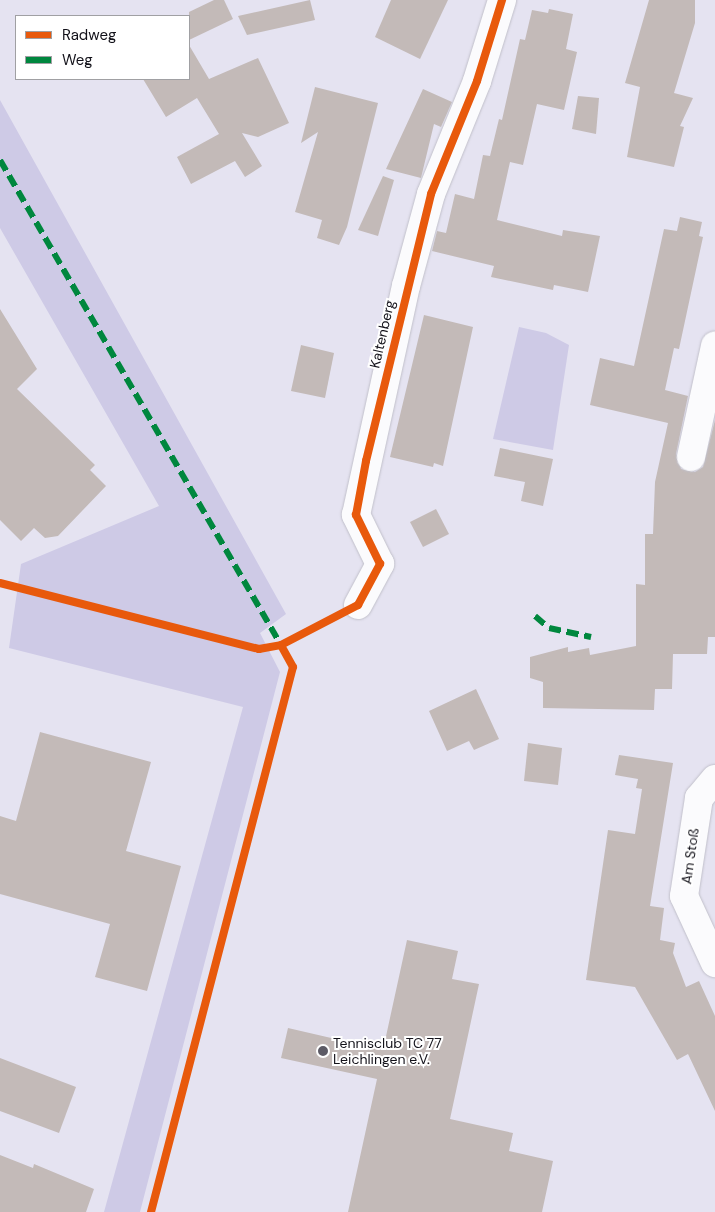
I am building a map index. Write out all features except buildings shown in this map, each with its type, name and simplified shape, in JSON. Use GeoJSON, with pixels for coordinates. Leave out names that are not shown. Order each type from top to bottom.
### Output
{"type":"FeatureCollection","features":[{"type":"Feature","properties":{"kind":"street","name":"Kaltenberg"},"geometry":{"type":"LineString","coordinates":[[358,606],[380,564],[356,515],[406,286],[431,194],[477,81],[502,0]]}},
{"type":"Feature","properties":{"kind":"street"},"geometry":{"type":"LineString","coordinates":[[691,457],[715,346]]}},
{"type":"Feature","properties":{"kind":"street","name":"Am Stoß"},"geometry":{"type":"LineString","coordinates":[[715,779],[699,798],[684,896],[715,962]]}},
{"type":"Feature","properties":{"kind":"shaded area"},"geometry":{"type":"Polygon","coordinates":[[[0,100],[286,614],[260,633],[280,672],[140,1212],[104,1212],[243,707],[9,648],[21,564],[159,506],[0,228],[0,100]]]}},
{"type":"Feature","properties":{"kind":"shaded area"},"geometry":{"type":"Polygon","coordinates":[[[519,327],[546,333],[569,345],[553,450],[493,439],[519,327]]]}},
{"type":"Feature","properties":{"kind":"marked path"},"geometry":{"type":"LineString","coordinates":[[0,160],[281,645]]}},
{"type":"Feature","properties":{"kind":"marked path"},"geometry":{"type":"LineString","coordinates":[[535,616],[549,628],[591,637]]}},
{"type":"Feature","properties":{"kind":"cycle path"},"geometry":{"type":"LineString","coordinates":[[151,1212],[293,667],[281,645],[358,605],[380,564],[356,515],[366,461],[431,194],[477,81],[502,0]]}},
{"type":"Feature","properties":{"kind":"cycle path"},"geometry":{"type":"LineString","coordinates":[[0,583],[259,649],[281,645]]}},
{"type":"Feature","properties":{"kind":"place","name":"Tennisclub TC 77 Leichlingen e.V."},"geometry":{"type":"Point","coordinates":[323,1051]}}]}
